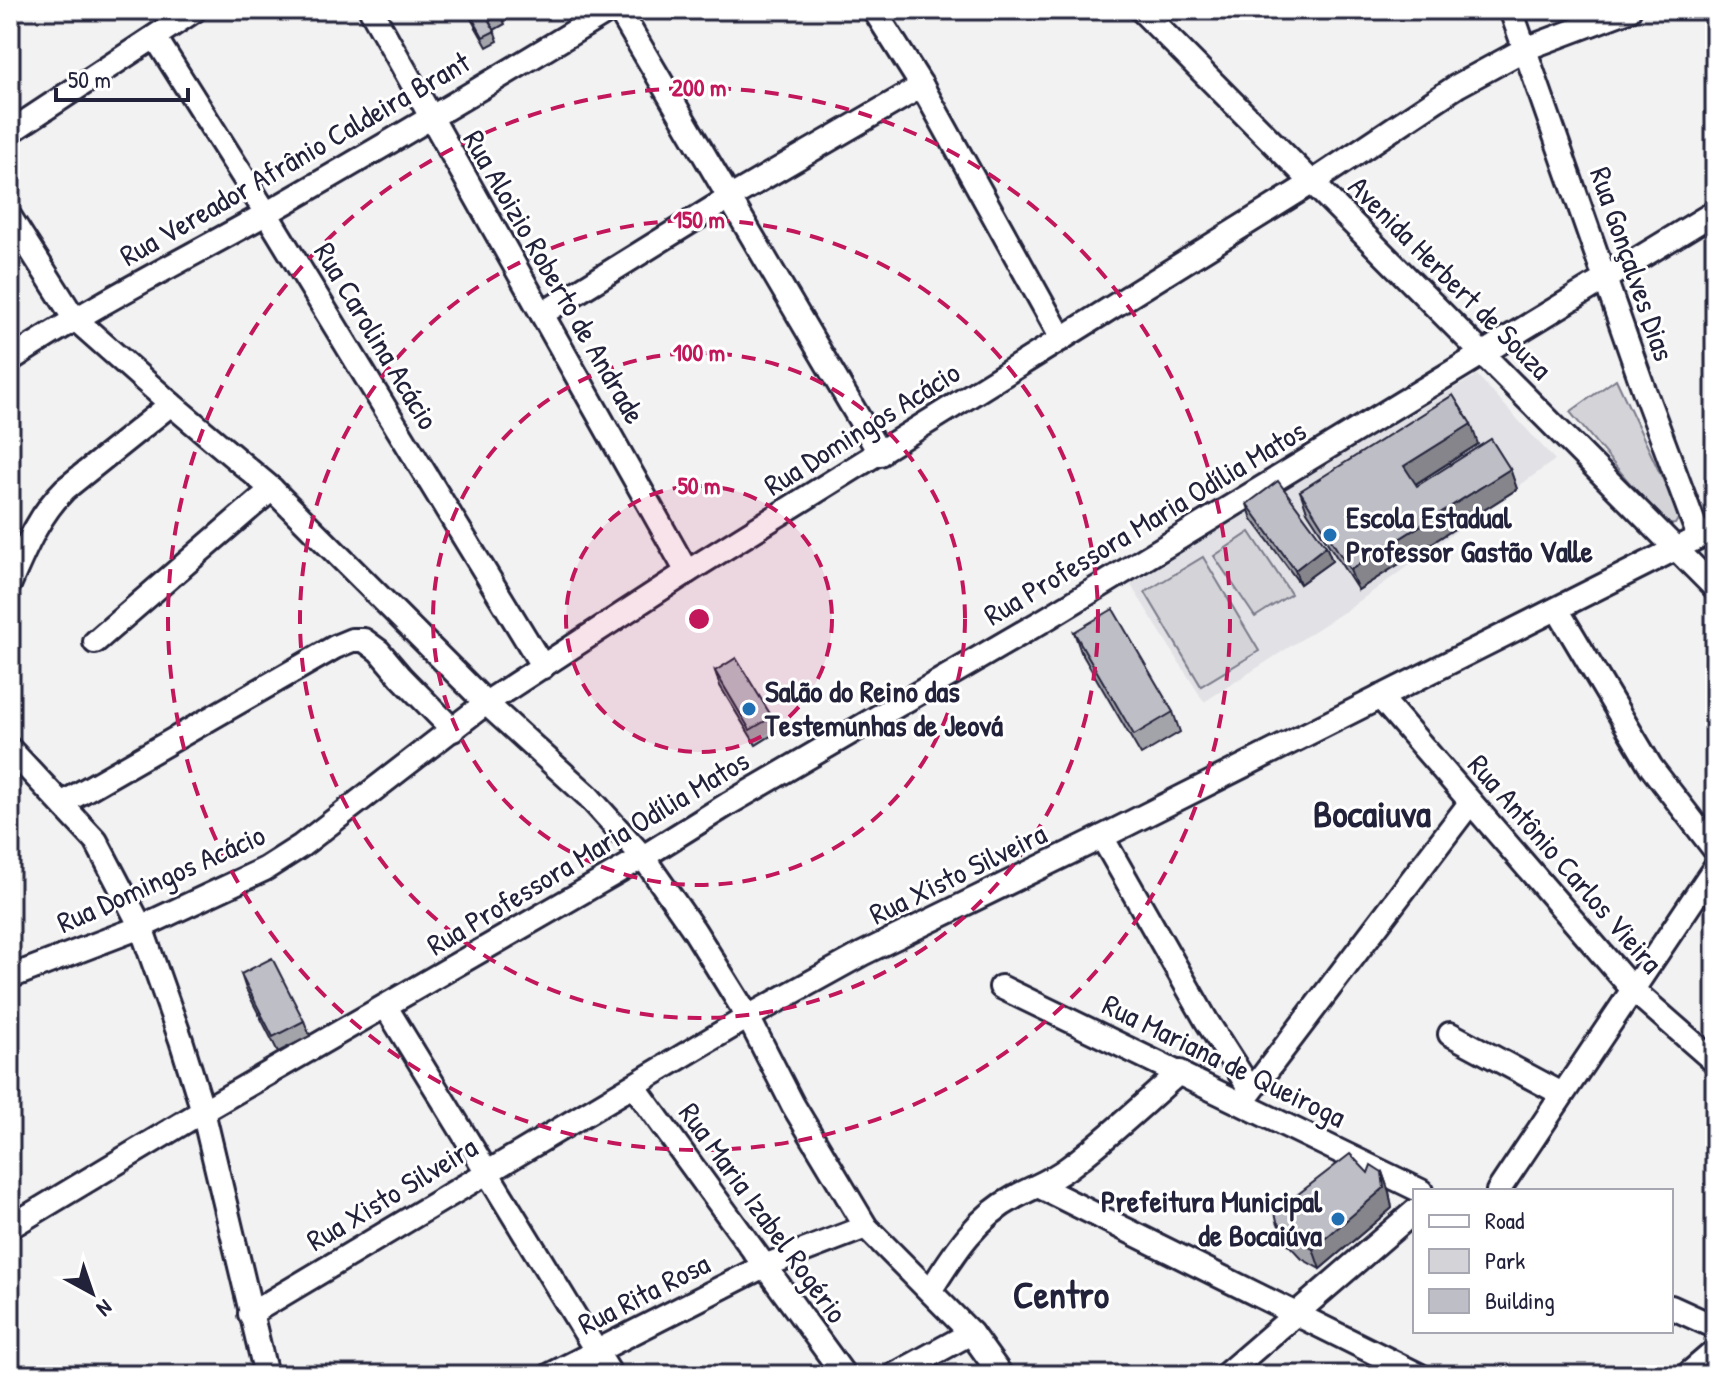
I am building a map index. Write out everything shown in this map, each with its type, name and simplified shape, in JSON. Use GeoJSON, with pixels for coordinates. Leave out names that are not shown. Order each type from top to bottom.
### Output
{"type":"FeatureCollection","features":[{"type":"Feature","properties":{"kind":"street"},"geometry":{"type":"LineString","coordinates":[[10,132],[195,10]]}},
{"type":"Feature","properties":{"kind":"street","name":"Rua Aloizio Roberto de Andrade"},"geometry":{"type":"LineString","coordinates":[[371,10],[687,572]]}},
{"type":"Feature","properties":{"kind":"street","name":"Rua Vereador Afrânio Caldeira Brant"},"geometry":{"type":"LineString","coordinates":[[10,360],[74,318],[430,119],[610,10]]}},
{"type":"Feature","properties":{"kind":"street"},"geometry":{"type":"LineString","coordinates":[[619,10],[880,454]]}},
{"type":"Feature","properties":{"kind":"street"},"geometry":{"type":"LineString","coordinates":[[874,10],[922,86],[1062,339]]}},
{"type":"Feature","properties":{"kind":"street","name":"Avenida Herbert de Souza"},"geometry":{"type":"LineString","coordinates":[[1141,10],[1715,588]]}},
{"type":"Feature","properties":{"kind":"street","name":"Rua Gonçalves Dias"},"geometry":{"type":"LineString","coordinates":[[1511,10],[1644,390],[1707,533]]}},
{"type":"Feature","properties":{"kind":"street","name":"Rua Domingos Acácio"},"geometry":{"type":"LineString","coordinates":[[10,977],[141,927],[265,869],[301,846],[486,703],[687,572],[1313,182],[1445,93],[1525,49],[1629,10]]}},
{"type":"Feature","properties":{"kind":"street","name":"Rua Carolina Acácio"},"geometry":{"type":"LineString","coordinates":[[155,37],[543,667]]}},
{"type":"Feature","properties":{"kind":"street"},"geometry":{"type":"LineString","coordinates":[[542,314],[729,198],[922,86]]}},
{"type":"Feature","properties":{"kind":"street","name":"Rua Professora Maria Odília Matos"},"geometry":{"type":"LineString","coordinates":[[10,1227],[1046,619],[1715,212]]}},
{"type":"Feature","properties":{"kind":"street"},"geometry":{"type":"LineString","coordinates":[[10,217],[74,318],[272,489],[486,703],[588,796],[643,857],[694,930],[748,1017],[823,1158],[866,1227],[971,1333],[1001,1375]]}},
{"type":"Feature","properties":{"kind":"street"},"geometry":{"type":"LineString","coordinates":[[10,583],[28,541],[51,503],[171,404]]}},
{"type":"Feature","properties":{"kind":"street"},"geometry":{"type":"LineString","coordinates":[[95,642],[272,489]]}},
{"type":"Feature","properties":{"kind":"street","name":"Rua Xisto Silveira"},"geometry":{"type":"LineString","coordinates":[[250,1314],[748,1017],[862,954],[1707,533]]}},
{"type":"Feature","properties":{"kind":"street"},"geometry":{"type":"LineString","coordinates":[[1557,609],[1651,767],[1715,850]]}},
{"type":"Feature","properties":{"kind":"street"},"geometry":{"type":"LineString","coordinates":[[63,803],[352,640],[364,640],[379,651],[453,730]]}},
{"type":"Feature","properties":{"kind":"street","name":"Rua Antônio Carlos Vieira"},"geometry":{"type":"LineString","coordinates":[[1380,697],[1634,991],[1715,1062]]}},
{"type":"Feature","properties":{"kind":"street"},"geometry":{"type":"LineString","coordinates":[[10,749],[96,841],[141,927],[203,1111],[266,1375]]}},
{"type":"Feature","properties":{"kind":"street"},"geometry":{"type":"LineString","coordinates":[[1102,837],[1246,1096],[1470,803]]}},
{"type":"Feature","properties":{"kind":"street"},"geometry":{"type":"LineString","coordinates":[[1499,1189],[1715,867]]}},
{"type":"Feature","properties":{"kind":"street","name":"Rua Mariana de Queiroga"},"geometry":{"type":"LineString","coordinates":[[1001,987],[1180,1072],[1246,1096],[1417,1189]]}},
{"type":"Feature","properties":{"kind":"street"},"geometry":{"type":"LineString","coordinates":[[386,1007],[611,1375]]}},
{"type":"Feature","properties":{"kind":"street"},"geometry":{"type":"LineString","coordinates":[[1450,1034],[1562,1094]]}},
{"type":"Feature","properties":{"kind":"street"},"geometry":{"type":"LineString","coordinates":[[930,1291],[959,1246],[983,1218],[1014,1197],[1040,1187],[1089,1152],[1180,1072]]}},
{"type":"Feature","properties":{"kind":"street","name":"Rua Maria Izabel Rogério"},"geometry":{"type":"LineString","coordinates":[[634,1086],[844,1375]]}},
{"type":"Feature","properties":{"kind":"street"},"geometry":{"type":"LineString","coordinates":[[1040,1187],[1419,1375]]}},
{"type":"Feature","properties":{"kind":"street"},"geometry":{"type":"LineString","coordinates":[[1225,1375],[1413,1213]]}},
{"type":"Feature","properties":{"kind":"street","name":"Rua Rita Rosa"},"geometry":{"type":"LineString","coordinates":[[550,1375],[764,1266],[866,1227]]}},
{"type":"Feature","properties":{"kind":"street"},"geometry":{"type":"LineString","coordinates":[[1673,1308],[1715,1327]]}},
{"type":"Feature","properties":{"kind":"street"},"geometry":{"type":"LineString","coordinates":[[894,1375],[971,1333]]}},
{"type":"Feature","properties":{"kind":"street"},"geometry":{"type":"LineString","coordinates":[[1687,1375],[1715,1351]]}},
{"type":"Feature","properties":{"kind":"shaded area","name":"Escola Estadual Professor Gastão Valle"},"geometry":{"type":"Polygon","coordinates":[[[1477,375],[1555,460],[1347,610],[1204,702],[1129,582],[1477,375]]]}},
{"type":"Feature","properties":{"kind":"green space"},"geometry":{"type":"Polygon","coordinates":[[[1616,379],[1680,516],[1675,524],[1665,525],[1570,412],[1616,379]]]}},
{"type":"Feature","properties":{"kind":"green space"},"geometry":{"type":"Polygon","coordinates":[[[1250,532],[1291,594],[1255,617],[1214,556],[1250,532]]]}},
{"type":"Feature","properties":{"kind":"green space"},"geometry":{"type":"Polygon","coordinates":[[[1203,557],[1259,651],[1201,686],[1145,592],[1203,557]]]}},
{"type":"Feature","properties":{"kind":"building"},"geometry":{"type":"Polygon","coordinates":[[[468,10],[499,10],[502,14],[489,21],[495,31],[483,37],[468,10]]]}},
{"type":"Feature","properties":{"kind":"building"},"geometry":{"type":"Polygon","coordinates":[[[1453,395],[1471,424],[1404,466],[1417,486],[1491,439],[1510,469],[1350,570],[1300,491],[1453,395]]]}},
{"type":"Feature","properties":{"kind":"building"},"geometry":{"type":"Polygon","coordinates":[[[1278,481],[1326,546],[1295,570],[1247,504],[1278,481]]]}},
{"type":"Feature","properties":{"kind":"building"},"geometry":{"type":"Polygon","coordinates":[[[1113,609],[1173,712],[1134,735],[1074,632],[1113,609]]]}},
{"type":"Feature","properties":{"kind":"building","name":"Salão do Reino das Testemunhas de Jeová"},"geometry":{"type":"Polygon","coordinates":[[[736,658],[772,717],[750,730],[715,671],[736,658]]]}},
{"type":"Feature","properties":{"kind":"building"},"geometry":{"type":"Polygon","coordinates":[[[272,958],[304,1021],[273,1037],[241,974],[272,958]]]}},
{"type":"Feature","properties":{"kind":"building"},"geometry":{"type":"Polygon","coordinates":[[[1350,1154],[1368,1173],[1371,1165],[1382,1172],[1384,1188],[1313,1249],[1295,1239],[1277,1221],[1275,1212],[1350,1154]]]}},
{"type":"Feature","properties":{"kind":"place","name":"Escola Estadual Professor Gastão Valle"},"geometry":{"type":"Point","coordinates":[1330,535]}},
{"type":"Feature","properties":{"kind":"place","name":"Salão do Reino das Testemunhas de Jeová"},"geometry":{"type":"Point","coordinates":[749,709]}},
{"type":"Feature","properties":{"kind":"place","name":"Prefeitura Municipal de Bocaiúva"},"geometry":{"type":"Point","coordinates":[1338,1219]}},
{"type":"Feature","properties":{"kind":"district","name":"Bocaiuva"},"geometry":{"type":"Point","coordinates":[1372,814]}},
{"type":"Feature","properties":{"kind":"district","name":"Centro"},"geometry":{"type":"Point","coordinates":[1061,1295]}}]}
